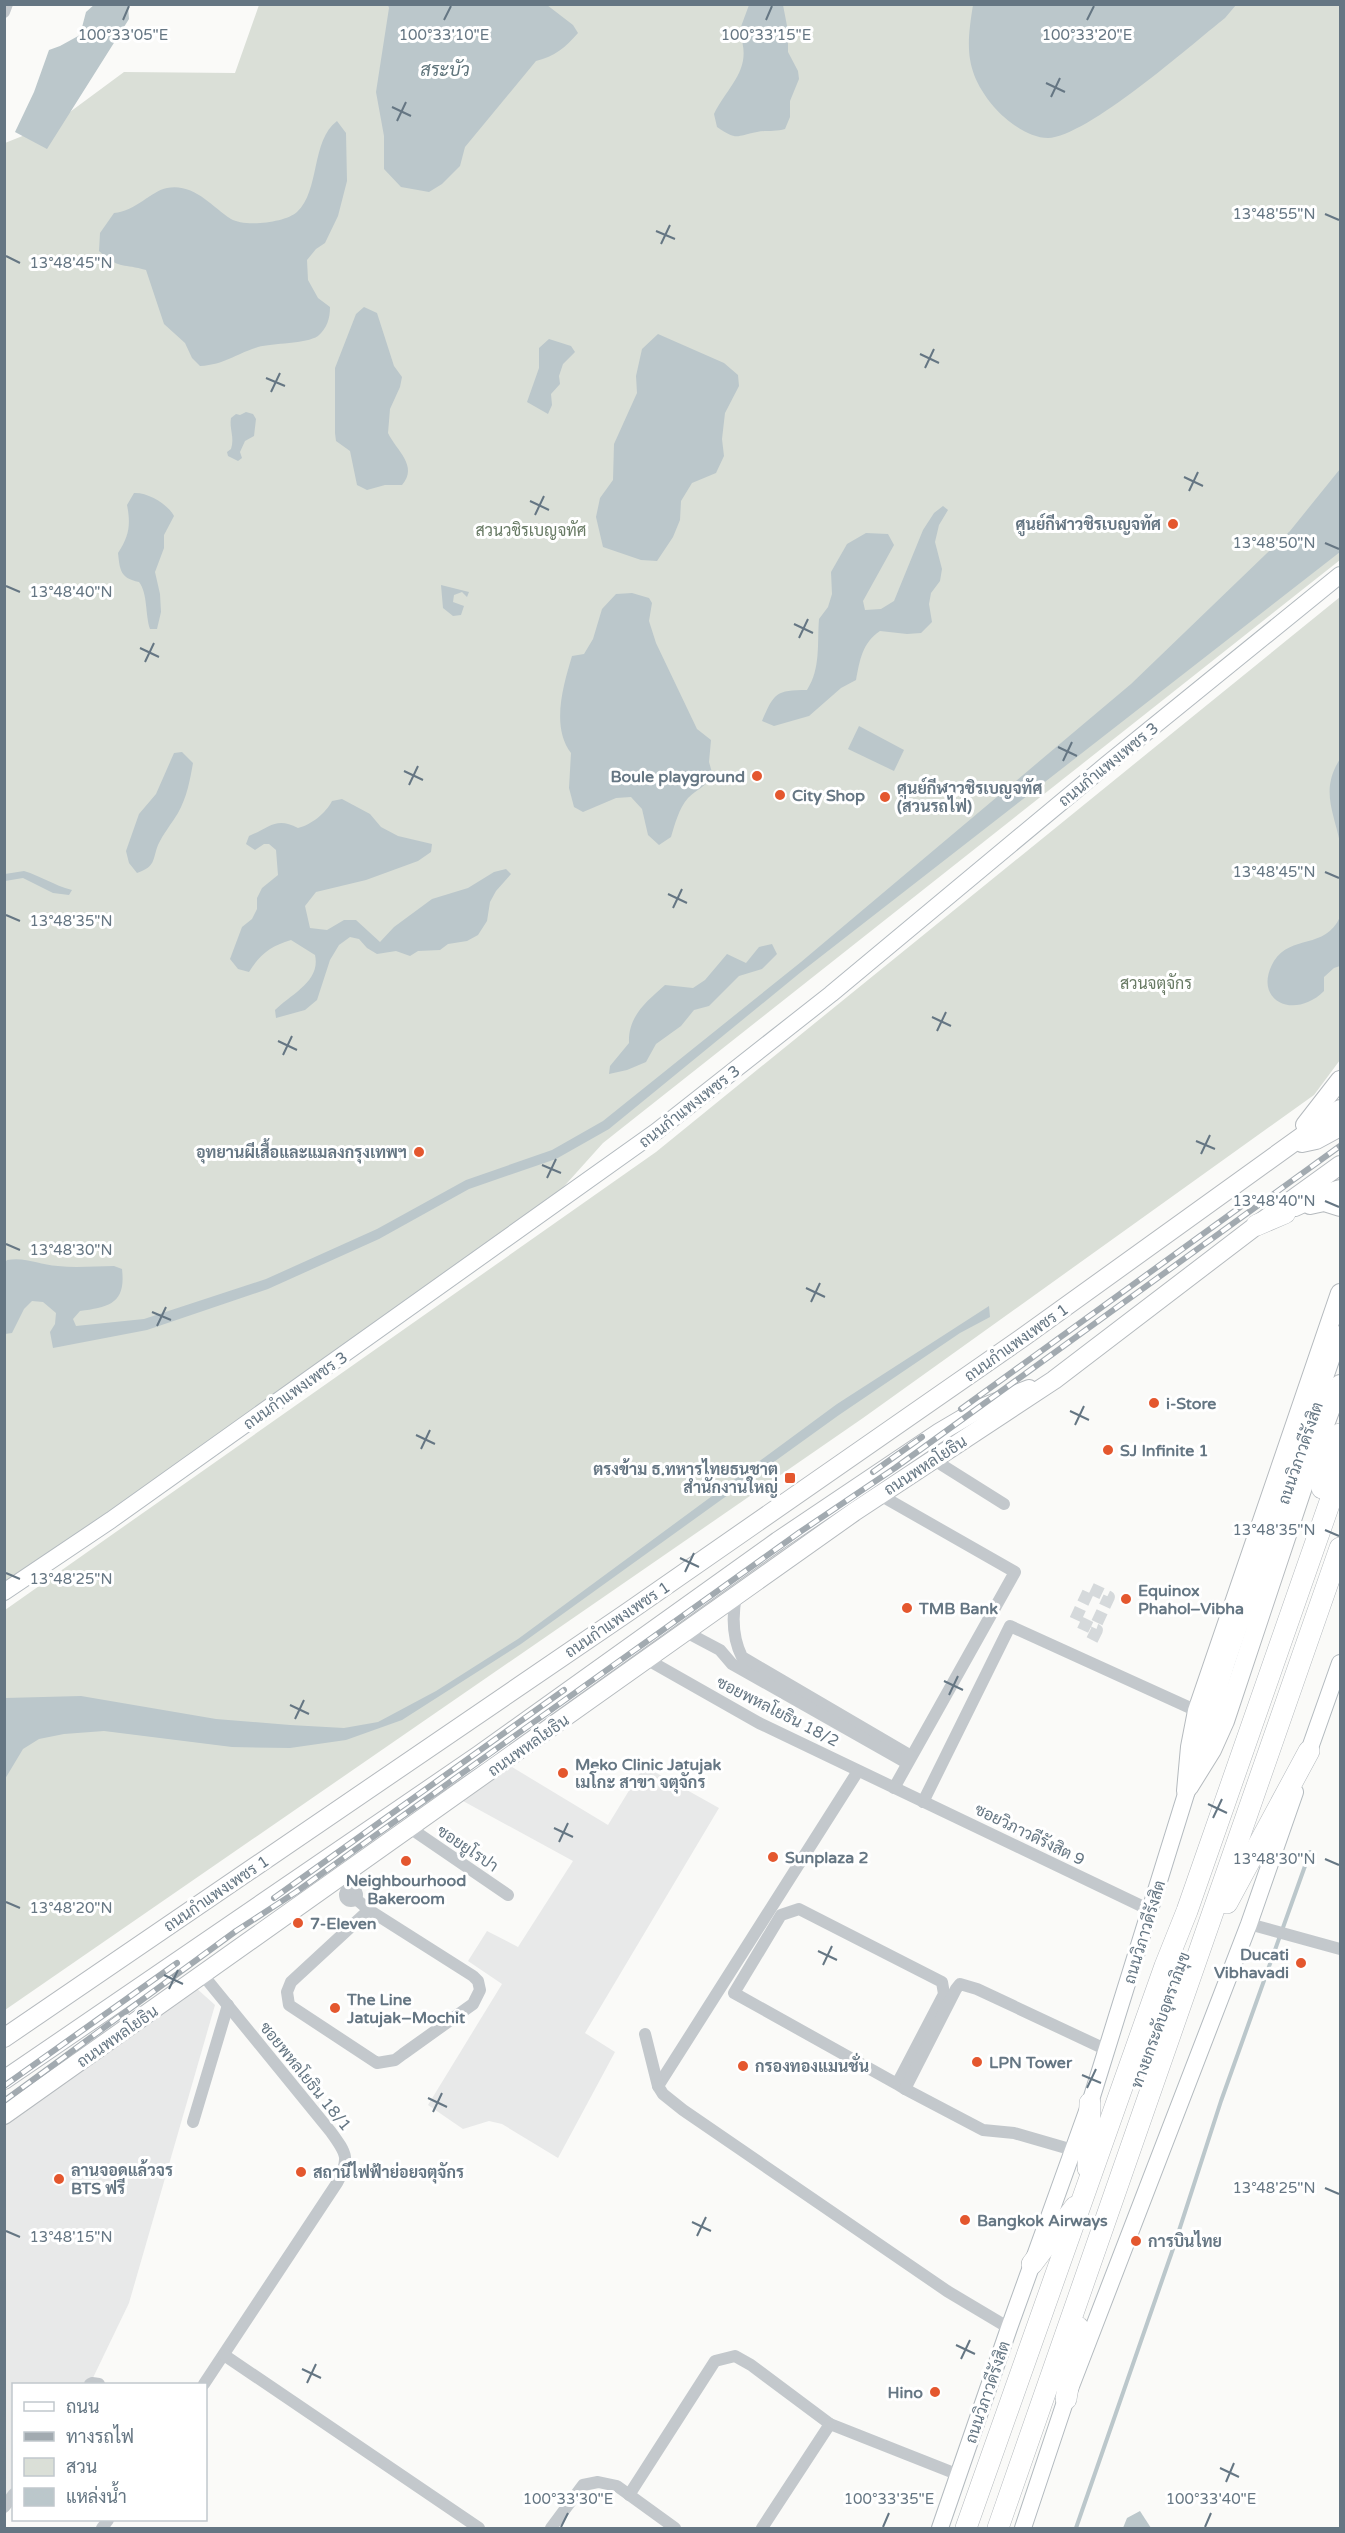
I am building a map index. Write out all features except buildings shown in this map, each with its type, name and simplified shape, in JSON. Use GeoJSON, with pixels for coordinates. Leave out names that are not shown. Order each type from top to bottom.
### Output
{"type":"FeatureCollection","features":[{"type":"Feature","properties":{"kind":"highway"},"geometry":{"type":"LineString","coordinates":[[1257,1225],[1285,1213]]}},
{"type":"Feature","properties":{"kind":"highway"},"geometry":{"type":"LineString","coordinates":[[1187,1911],[1194,1851],[1257,1678],[1341,1434]]}},
{"type":"Feature","properties":{"kind":"highway","name":"ถนนวิภาวดีรังสิต"},"geometry":{"type":"LineString","coordinates":[[966,2529],[1341,1473]]}},
{"type":"Feature","properties":{"kind":"highway","name":"ทางยกระดับอุตราภิมุข"},"geometry":{"type":"LineString","coordinates":[[975,2529],[1072,2268],[1341,1510]]}},
{"type":"Feature","properties":{"kind":"highway","name":"ทางยกระดับอุตราภิมุข"},"geometry":{"type":"LineString","coordinates":[[999,2529],[1341,1548]]}},
{"type":"Feature","properties":{"kind":"highway"},"geometry":{"type":"LineString","coordinates":[[999,2529],[1082,2305],[1341,1567]]}},
{"type":"Feature","properties":{"kind":"highway"},"geometry":{"type":"LineString","coordinates":[[1220,1916],[1309,1750]]}},
{"type":"Feature","properties":{"kind":"highway"},"geometry":{"type":"LineString","coordinates":[[1032,2264],[1087,2191],[1090,2103]]}},
{"type":"Feature","properties":{"kind":"highway"},"geometry":{"type":"LineString","coordinates":[[1066,2399],[1082,2305]]}},
{"type":"Feature","properties":{"kind":"main road","name":"ถนนกำแพงเพชร 3"},"geometry":{"type":"LineString","coordinates":[[4,1592],[111,1520],[657,1131],[831,994],[1106,765],[1341,575]]}},
{"type":"Feature","properties":{"kind":"main road"},"geometry":{"type":"LineString","coordinates":[[1283,1149],[1312,1118],[1341,1080]]}},
{"type":"Feature","properties":{"kind":"main road","name":"ถนนกำแพงเพชร 1"},"geometry":{"type":"LineString","coordinates":[[4,2038],[628,1612],[984,1365],[1341,1108]]}},
{"type":"Feature","properties":{"kind":"main road"},"geometry":{"type":"LineString","coordinates":[[1283,1149],[1316,1140],[1341,1126]]}},
{"type":"Feature","properties":{"kind":"main road","name":"ถนนพหลโยธิน"},"geometry":{"type":"LineString","coordinates":[[4,2115],[203,1975],[347,1889],[410,1828],[880,1495],[1054,1380],[1257,1225],[1341,1165]]}},
{"type":"Feature","properties":{"kind":"main road"},"geometry":{"type":"LineString","coordinates":[[1285,1213],[1321,1195],[1341,1189]]}},
{"type":"Feature","properties":{"kind":"main road"},"geometry":{"type":"LineString","coordinates":[[1285,1213],[1324,1202],[1341,1207]]}},
{"type":"Feature","properties":{"kind":"main road"},"geometry":{"type":"LineString","coordinates":[[1186,1791],[1190,1747],[1197,1711],[1341,1293]]}},
{"type":"Feature","properties":{"kind":"main road","name":"ถนนวิภาวดีรังสิต"},"geometry":{"type":"LineString","coordinates":[[940,2529],[954,2473],[1090,2103],[1152,1911],[1186,1791],[1227,1662],[1341,1334]]}},
{"type":"Feature","properties":{"kind":"main road","name":"ถนนพหลโยธิน"},"geometry":{"type":"LineString","coordinates":[[4,2080],[534,1716],[778,1540],[940,1432],[997,1401],[1054,1380]]}},
{"type":"Feature","properties":{"kind":"main road"},"geometry":{"type":"LineString","coordinates":[[1186,1791],[1212,1750],[1225,1721],[1313,1457],[1341,1384]]}},
{"type":"Feature","properties":{"kind":"main road"},"geometry":{"type":"LineString","coordinates":[[1023,2529],[1066,2399],[1249,1924],[1341,1663]]}},
{"type":"Feature","properties":{"kind":"main road"},"geometry":{"type":"LineString","coordinates":[[502,1763],[534,1716]]}},
{"type":"Feature","properties":{"kind":"street"},"geometry":{"type":"LineString","coordinates":[[4,12],[7,4]]}},
{"type":"Feature","properties":{"kind":"street"},"geometry":{"type":"LineString","coordinates":[[934,1460],[1004,1504]]}},
{"type":"Feature","properties":{"kind":"street"},"geometry":{"type":"LineString","coordinates":[[880,1495],[1016,1572],[894,1788]]}},
{"type":"Feature","properties":{"kind":"street"},"geometry":{"type":"LineString","coordinates":[[736,1596],[733,1611],[736,1641],[742,1657],[909,1759]]}},
{"type":"Feature","properties":{"kind":"street"},"geometry":{"type":"LineString","coordinates":[[923,1802],[1010,1626],[1197,1711]]}},
{"type":"Feature","properties":{"kind":"street"},"geometry":{"type":"LineString","coordinates":[[686,1632],[720,1650],[732,1664],[909,1759]]}},
{"type":"Feature","properties":{"kind":"street"},"geometry":{"type":"LineString","coordinates":[[720,1650],[731,1651],[736,1641]]}},
{"type":"Feature","properties":{"kind":"street","name":"ซอยพหลโยธิน 18/2"},"geometry":{"type":"LineString","coordinates":[[648,1660],[759,1723],[894,1788]]}},
{"type":"Feature","properties":{"kind":"street"},"geometry":{"type":"LineString","coordinates":[[658,2086],[858,1771]]}},
{"type":"Feature","properties":{"kind":"street","name":"ซอยวิภาวดีรังสิต 9"},"geometry":{"type":"LineString","coordinates":[[894,1788],[1152,1911]]}},
{"type":"Feature","properties":{"kind":"street","name":"ซอยยูโรปา"},"geometry":{"type":"LineString","coordinates":[[410,1828],[508,1895]]}},
{"type":"Feature","properties":{"kind":"street"},"geometry":{"type":"LineString","coordinates":[[347,1889],[369,1910],[473,1976],[478,1981],[480,1990],[473,2004],[395,2060],[377,2063],[289,2005],[287,1996],[291,1982],[369,1910]]}},
{"type":"Feature","properties":{"kind":"street"},"geometry":{"type":"LineString","coordinates":[[901,2087],[944,1994],[942,1982],[799,1909],[780,1915],[734,1993],[901,2087],[983,2130],[1014,2133],[1073,2150]]}},
{"type":"Feature","properties":{"kind":"street"},"geometry":{"type":"LineString","coordinates":[[1249,1924],[1341,1950]]}},
{"type":"Feature","properties":{"kind":"street","name":"ซอยพหลโยธิน 18/1"},"geometry":{"type":"LineString","coordinates":[[203,1975],[331,2132],[344,2149],[347,2159],[337,2183],[205,2383]]}},
{"type":"Feature","properties":{"kind":"street"},"geometry":{"type":"LineString","coordinates":[[901,2087],[960,1984],[977,1989],[1107,2050]]}},
{"type":"Feature","properties":{"kind":"street"},"geometry":{"type":"LineString","coordinates":[[193,2122],[228,2005]]}},
{"type":"Feature","properties":{"kind":"street"},"geometry":{"type":"LineString","coordinates":[[645,2034],[658,2086],[663,2094],[947,2291],[1009,2328]]}},
{"type":"Feature","properties":{"kind":"street"},"geometry":{"type":"LineString","coordinates":[[224,2355],[479,2529]]}},
{"type":"Feature","properties":{"kind":"street"},"geometry":{"type":"LineString","coordinates":[[629,2495],[715,2361],[735,2356],[831,2424],[954,2473]]}},
{"type":"Feature","properties":{"kind":"street"},"geometry":{"type":"LineString","coordinates":[[762,2529],[831,2424]]}},
{"type":"Feature","properties":{"kind":"street"},"geometry":{"type":"LineString","coordinates":[[551,2529],[583,2485],[598,2482],[617,2486],[675,2529]]}},
{"type":"Feature","properties":{"kind":"shaded area"},"geometry":{"type":"Polygon","coordinates":[[[644,1766],[719,1808],[585,2033],[615,2052],[558,2158],[502,2124],[489,2121],[463,2129],[428,2105],[502,1984],[468,1961],[487,1931],[518,1947],[573,1861],[463,1801],[512,1767],[608,1825],[644,1766]]]}},
{"type":"Feature","properties":{"kind":"shaded area"},"geometry":{"type":"Polygon","coordinates":[[[195,1987],[215,2005],[129,2303],[90,2383],[12,2383],[12,2504],[5,2515],[5,2124],[195,1987]]]}},
{"type":"Feature","properties":{"kind":"green space","name":"สวนวชิรเบญจทัศ"},"geometry":{"type":"Polygon","coordinates":[[[259,5],[1340,5],[1340,560],[603,1143],[559,1192],[5,1589],[5,143],[55,123],[124,72],[235,73],[259,5]]]}},
{"type":"Feature","properties":{"kind":"green space","name":"สวนจตุจักร"},"geometry":{"type":"Polygon","coordinates":[[[1340,597],[1340,1060],[1314,1095],[863,1418],[5,2010],[5,1610],[656,1152],[1340,597]]]}},
{"type":"Feature","properties":{"kind":"water"},"geometry":{"type":"Polygon","coordinates":[[[95,4],[128,5],[129,19],[47,149],[15,132],[34,92],[49,50],[80,35],[86,12],[95,4]]]}},
{"type":"Feature","properties":{"kind":"water"},"geometry":{"type":"Polygon","coordinates":[[[973,4],[1236,5],[1225,18],[1112,107],[1065,134],[1048,138],[1033,135],[1011,123],[984,94],[970,59],[969,34],[973,4]]]}},
{"type":"Feature","properties":{"kind":"water","name":"สระบัว"},"geometry":{"type":"Polygon","coordinates":[[[388,5],[547,5],[573,25],[578,33],[559,51],[536,61],[465,147],[460,166],[442,184],[429,192],[401,187],[384,169],[384,136],[376,92],[388,5]]]}},
{"type":"Feature","properties":{"kind":"water"},"geometry":{"type":"Polygon","coordinates":[[[749,5],[783,5],[788,31],[788,52],[798,71],[799,79],[790,101],[790,117],[785,129],[733,136],[717,127],[714,114],[742,66],[744,56],[739,32],[749,5]]]}},
{"type":"Feature","properties":{"kind":"water"},"geometry":{"type":"Polygon","coordinates":[[[337,121],[346,133],[347,181],[338,216],[325,243],[316,249],[307,260],[308,280],[318,298],[330,307],[326,326],[313,339],[258,347],[224,361],[200,366],[192,358],[185,343],[164,324],[146,270],[117,264],[106,257],[99,251],[100,233],[114,213],[129,209],[161,190],[177,187],[194,192],[237,221],[264,223],[291,216],[304,203],[323,140],[337,121]]]}},
{"type":"Feature","properties":{"kind":"water"},"geometry":{"type":"Polygon","coordinates":[[[364,307],[377,313],[394,366],[402,377],[390,409],[388,433],[404,458],[408,471],[407,478],[402,485],[385,485],[367,490],[357,485],[350,451],[336,441],[335,433],[335,368],[356,314],[364,307]]]}},
{"type":"Feature","properties":{"kind":"water"},"geometry":{"type":"Polygon","coordinates":[[[658,334],[724,363],[738,375],[739,386],[725,413],[722,439],[724,456],[716,473],[692,483],[681,501],[680,520],[673,537],[657,561],[641,560],[603,547],[596,517],[600,498],[613,480],[614,444],[637,393],[636,376],[642,349],[658,334]]]}},
{"type":"Feature","properties":{"kind":"water"},"geometry":{"type":"Polygon","coordinates":[[[549,339],[571,346],[575,352],[563,364],[559,376],[560,384],[551,394],[552,405],[548,414],[527,402],[539,368],[539,348],[549,339]]]}},
{"type":"Feature","properties":{"kind":"water"},"geometry":{"type":"Polygon","coordinates":[[[246,412],[253,414],[256,419],[254,436],[245,441],[240,452],[242,458],[238,461],[228,456],[227,452],[232,445],[231,418],[236,414],[246,412]]]}},
{"type":"Feature","properties":{"kind":"water"},"geometry":{"type":"Polygon","coordinates":[[[1340,469],[1340,552],[801,972],[609,1129],[556,1159],[469,1189],[379,1239],[268,1289],[147,1330],[53,1348],[50,1332],[55,1324],[56,1313],[43,1302],[32,1301],[24,1309],[12,1333],[5,1334],[4,1264],[7,1260],[65,1267],[114,1266],[122,1269],[121,1289],[114,1301],[100,1308],[80,1311],[73,1319],[76,1326],[144,1319],[266,1279],[377,1229],[466,1180],[552,1150],[603,1121],[801,962],[1131,684],[1290,531],[1340,469]]]}},
{"type":"Feature","properties":{"kind":"water"},"geometry":{"type":"Polygon","coordinates":[[[134,493],[145,494],[157,500],[174,516],[164,535],[164,548],[155,572],[161,612],[157,629],[150,629],[142,587],[139,582],[125,576],[119,564],[118,553],[128,530],[127,505],[134,493]]]}},
{"type":"Feature","properties":{"kind":"water"},"geometry":{"type":"Polygon","coordinates":[[[943,506],[948,510],[939,525],[935,542],[942,569],[940,581],[931,593],[929,604],[932,622],[921,633],[880,631],[866,647],[856,680],[841,688],[809,716],[774,726],[762,721],[777,695],[782,692],[807,690],[811,682],[818,656],[819,619],[828,607],[832,594],[831,572],[847,544],[866,533],[888,534],[894,545],[863,601],[865,610],[881,609],[894,601],[923,530],[934,513],[943,506]]]}},
{"type":"Feature","properties":{"kind":"water"},"geometry":{"type":"Polygon","coordinates":[[[441,585],[469,592],[467,597],[462,592],[454,595],[453,602],[464,606],[461,615],[453,616],[443,608],[441,585]]]}},
{"type":"Feature","properties":{"kind":"water"},"geometry":{"type":"Polygon","coordinates":[[[632,593],[649,598],[652,603],[649,621],[656,643],[697,729],[711,740],[709,762],[713,776],[685,802],[671,837],[659,845],[648,835],[642,809],[631,797],[616,798],[583,812],[574,807],[569,788],[571,753],[561,731],[562,693],[572,656],[584,654],[593,639],[602,609],[616,594],[632,593]]]}},
{"type":"Feature","properties":{"kind":"water"},"geometry":{"type":"Polygon","coordinates":[[[859,726],[904,750],[894,771],[848,749],[859,726]]]}},
{"type":"Feature","properties":{"kind":"water"},"geometry":{"type":"Polygon","coordinates":[[[182,752],[193,763],[184,801],[160,841],[152,862],[147,868],[137,873],[129,863],[126,851],[139,814],[156,794],[174,753],[182,752]]]}},
{"type":"Feature","properties":{"kind":"water"},"geometry":{"type":"Polygon","coordinates":[[[1340,759],[1340,843],[1330,801],[1330,791],[1334,770],[1340,759]]]}},
{"type":"Feature","properties":{"kind":"water"},"geometry":{"type":"Polygon","coordinates":[[[342,799],[370,814],[381,827],[398,836],[432,844],[431,852],[418,861],[366,880],[316,892],[305,906],[310,928],[327,930],[344,920],[356,920],[380,942],[394,927],[432,899],[468,888],[494,872],[506,869],[511,874],[496,891],[490,902],[487,921],[478,935],[467,941],[448,944],[440,950],[418,951],[410,956],[396,951],[377,954],[359,939],[350,937],[339,945],[330,960],[317,1000],[305,1010],[276,1018],[275,1010],[303,986],[314,972],[315,955],[291,940],[267,951],[249,972],[238,969],[230,959],[242,927],[252,919],[257,909],[257,898],[262,888],[278,875],[276,850],[269,844],[264,844],[255,850],[246,844],[249,836],[278,823],[298,828],[308,824],[322,814],[332,801],[342,799]]]}},
{"type":"Feature","properties":{"kind":"water"},"geometry":{"type":"Polygon","coordinates":[[[24,871],[72,890],[69,895],[53,893],[23,878],[5,881],[5,874],[24,871]]]}},
{"type":"Feature","properties":{"kind":"water"},"geometry":{"type":"Polygon","coordinates":[[[1340,917],[1340,966],[1324,977],[1324,991],[1312,1000],[1300,1004],[1289,1005],[1279,1002],[1272,996],[1268,986],[1268,975],[1274,961],[1289,947],[1326,934],[1340,917]]]}},
{"type":"Feature","properties":{"kind":"water"},"geometry":{"type":"Polygon","coordinates":[[[772,944],[777,954],[762,969],[739,976],[709,1006],[694,1010],[681,1026],[656,1044],[646,1062],[609,1074],[610,1066],[629,1043],[629,1033],[635,1017],[665,985],[693,988],[705,980],[727,954],[746,963],[759,947],[772,944]]]}},
{"type":"Feature","properties":{"kind":"water"},"geometry":{"type":"Polygon","coordinates":[[[989,1306],[990,1317],[960,1333],[839,1415],[521,1644],[402,1720],[346,1740],[290,1748],[232,1747],[104,1731],[64,1734],[39,1739],[23,1749],[5,1779],[5,1698],[81,1696],[216,1719],[290,1725],[344,1728],[378,1722],[436,1691],[518,1639],[837,1404],[989,1306]]]}},
{"type":"Feature","properties":{"kind":"water"},"geometry":{"type":"Polygon","coordinates":[[[1140,2511],[1151,2528],[1123,2528],[1127,2518],[1140,2511]]]}},
{"type":"Feature","properties":{"kind":"waterway"},"geometry":{"type":"LineString","coordinates":[[1076,2528],[1174,2246],[1221,2101],[1310,1852]]}},
{"type":"Feature","properties":{"kind":"tunnel"},"geometry":{"type":"LineString","coordinates":[[1092,1640],[1097,1630],[1094,1629],[1075,1620],[1090,1588],[1109,1597],[1094,1629]]}},
{"type":"Feature","properties":{"kind":"railway"},"geometry":{"type":"LineString","coordinates":[[4,2101],[236,1931],[296,1892],[800,1532],[895,1468],[1340,1146]]}},
{"type":"Feature","properties":{"kind":"railway"},"geometry":{"type":"LineString","coordinates":[[961,1409],[1243,1205]]}},
{"type":"Feature","properties":{"kind":"railway"},"geometry":{"type":"LineString","coordinates":[[873,1472],[922,1437]]}},
{"type":"Feature","properties":{"kind":"railway"},"geometry":{"type":"LineString","coordinates":[[274,1898],[564,1690]]}},
{"type":"Feature","properties":{"kind":"railway"},"geometry":{"type":"LineString","coordinates":[[4,2086],[177,1963]]}},
{"type":"Feature","properties":{"kind":"place","name":"ศูนย์กีฬาวชิรเบญจทัศ"},"geometry":{"type":"Point","coordinates":[1173,524]}},
{"type":"Feature","properties":{"kind":"place","name":"Boule playground"},"geometry":{"type":"Point","coordinates":[757,776]}},
{"type":"Feature","properties":{"kind":"place","name":"City Shop"},"geometry":{"type":"Point","coordinates":[780,795]}},
{"type":"Feature","properties":{"kind":"place","name":"ศูนย์กีฬาวชิรเบญจทัศ (สวนรถไฟ)"},"geometry":{"type":"Point","coordinates":[885,797]}},
{"type":"Feature","properties":{"kind":"place","name":"อุทยานผีเสื้อและแมลงกรุงเทพฯ"},"geometry":{"type":"Point","coordinates":[419,1152]}},
{"type":"Feature","properties":{"kind":"place","name":"i-Store"},"geometry":{"type":"Point","coordinates":[1154,1403]}},
{"type":"Feature","properties":{"kind":"place","name":"SJ Infinite 1"},"geometry":{"type":"Point","coordinates":[1108,1450]}},
{"type":"Feature","properties":{"kind":"place","name":"ตรงข้าม ธ.ทหารไทยธนชาต สำนักงานใหญ่"},"geometry":{"type":"Point","coordinates":[790,1478]}},
{"type":"Feature","properties":{"kind":"place","name":"Equinox Phahol–Vibha"},"geometry":{"type":"Point","coordinates":[1126,1599]}},
{"type":"Feature","properties":{"kind":"place","name":"TMB Bank"},"geometry":{"type":"Point","coordinates":[907,1608]}},
{"type":"Feature","properties":{"kind":"place","name":"Meko Clinic Jatujak เมโกะ สาขา จตุจักร"},"geometry":{"type":"Point","coordinates":[563,1773]}},
{"type":"Feature","properties":{"kind":"place","name":"Sunplaza 2"},"geometry":{"type":"Point","coordinates":[773,1857]}},
{"type":"Feature","properties":{"kind":"place","name":"Neighbourhood Bakeroom"},"geometry":{"type":"Point","coordinates":[406,1861]}},
{"type":"Feature","properties":{"kind":"place","name":"7-Eleven"},"geometry":{"type":"Point","coordinates":[298,1923]}},
{"type":"Feature","properties":{"kind":"place","name":"Ducati Vibhavadi"},"geometry":{"type":"Point","coordinates":[1301,1963]}},
{"type":"Feature","properties":{"kind":"place","name":"The Line Jatujak–Mochit"},"geometry":{"type":"Point","coordinates":[335,2008]}},
{"type":"Feature","properties":{"kind":"place","name":"LPN Tower"},"geometry":{"type":"Point","coordinates":[977,2062]}},
{"type":"Feature","properties":{"kind":"place","name":"กรองทองแมนชั่น"},"geometry":{"type":"Point","coordinates":[743,2066]}},
{"type":"Feature","properties":{"kind":"place","name":"สถานีไฟฟ้าย่อยจตุจักร"},"geometry":{"type":"Point","coordinates":[301,2172]}},
{"type":"Feature","properties":{"kind":"place","name":"ลานจอดแล้วจร BTS ฟรี"},"geometry":{"type":"Point","coordinates":[59,2179]}},
{"type":"Feature","properties":{"kind":"place","name":"Bangkok Airways"},"geometry":{"type":"Point","coordinates":[965,2220]}},
{"type":"Feature","properties":{"kind":"place","name":"การบินไทย"},"geometry":{"type":"Point","coordinates":[1136,2241]}},
{"type":"Feature","properties":{"kind":"place","name":"Hino"},"geometry":{"type":"Point","coordinates":[935,2392]}}]}
